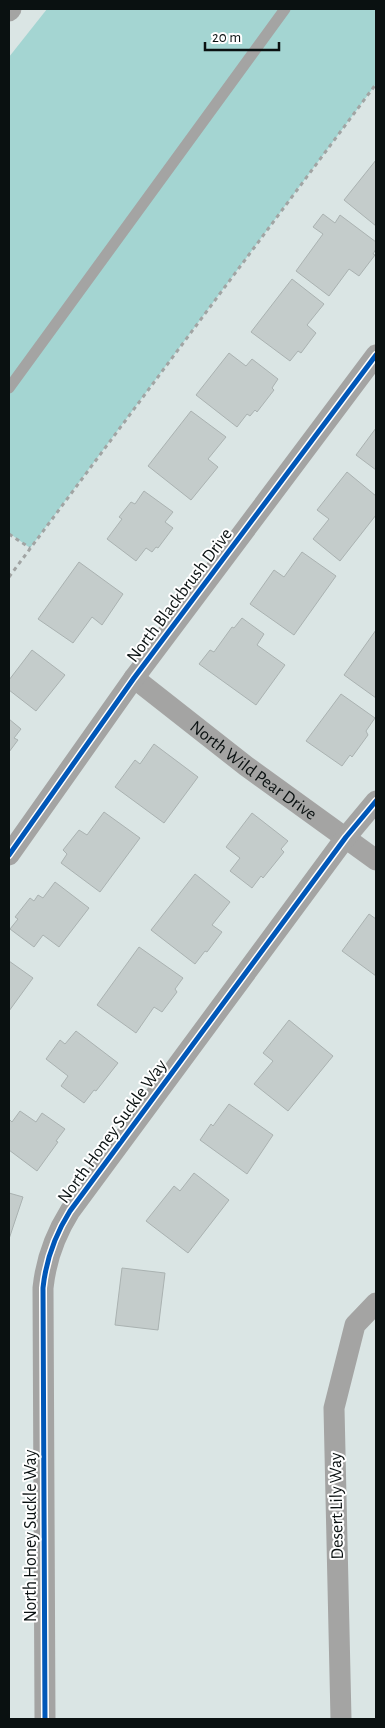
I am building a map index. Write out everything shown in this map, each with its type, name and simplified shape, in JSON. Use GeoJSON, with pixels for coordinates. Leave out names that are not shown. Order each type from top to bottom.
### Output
{"type":"FeatureCollection","features":[{"type":"Feature","properties":{"kind":"street","name":"North Blackbrush Drive"},"geometry":{"type":"LineString","coordinates":[[9,855],[134,678],[376,355]]}},
{"type":"Feature","properties":{"kind":"street","name":"North Wild Pear Drive"},"geometry":{"type":"LineString","coordinates":[[134,678],[246,766],[376,860]]}},
{"type":"Feature","properties":{"kind":"street","name":"North Honey Suckle Way"},"geometry":{"type":"LineString","coordinates":[[45,1719],[43,1288],[48,1256],[61,1225],[70,1211],[346,837],[376,801]]}},
{"type":"Feature","properties":{"kind":"street","name":"Desert Lily Way"},"geometry":{"type":"LineString","coordinates":[[341,1719],[334,1408],[355,1325],[376,1303]]}},
{"type":"Feature","properties":{"kind":"lane"},"geometry":{"type":"LineString","coordinates":[[9,388],[285,9]]}},
{"type":"Feature","properties":{"kind":"path"},"geometry":{"type":"LineString","coordinates":[[9,577],[376,84]]}},
{"type":"Feature","properties":{"kind":"path"},"geometry":{"type":"LineString","coordinates":[[9,534],[30,548]]}},
{"type":"Feature","properties":{"kind":"shaded area"},"geometry":{"type":"Polygon","coordinates":[[[47,9],[376,9],[376,84],[30,548],[9,533],[9,57],[47,9]]]}},
{"type":"Feature","properties":{"kind":"building"},"geometry":{"type":"Polygon","coordinates":[[[376,160],[376,226],[344,200],[376,160]]]}},
{"type":"Feature","properties":{"kind":"building"},"geometry":{"type":"Polygon","coordinates":[[[323,214],[335,223],[340,215],[376,242],[376,249],[373,254],[375,255],[359,276],[349,269],[329,296],[296,271],[323,234],[313,227],[323,214]]]}},
{"type":"Feature","properties":{"kind":"building"},"geometry":{"type":"Polygon","coordinates":[[[292,279],[324,304],[307,325],[316,333],[301,353],[298,351],[290,361],[251,332],[292,279]]]}},
{"type":"Feature","properties":{"kind":"building"},"geometry":{"type":"Polygon","coordinates":[[[229,353],[246,366],[252,359],[278,379],[272,388],[274,390],[257,412],[255,410],[250,416],[247,414],[237,427],[196,395],[229,353]]]}},
{"type":"Feature","properties":{"kind":"building"},"geometry":{"type":"Polygon","coordinates":[[[191,411],[226,437],[208,459],[218,467],[191,500],[148,466],[191,411]]]}},
{"type":"Feature","properties":{"kind":"building"},"geometry":{"type":"Polygon","coordinates":[[[376,428],[376,470],[356,455],[376,428]]]}},
{"type":"Feature","properties":{"kind":"building"},"geometry":{"type":"Polygon","coordinates":[[[347,472],[376,496],[376,515],[340,561],[313,539],[329,519],[317,510],[347,472]]]}},
{"type":"Feature","properties":{"kind":"building"},"geometry":{"type":"Polygon","coordinates":[[[144,491],[173,512],[165,522],[173,528],[158,548],[156,547],[152,552],[146,548],[136,561],[107,539],[122,519],[119,517],[131,502],[135,504],[144,491]]]}},
{"type":"Feature","properties":{"kind":"building"},"geometry":{"type":"Polygon","coordinates":[[[302,552],[336,576],[294,635],[250,604],[274,570],[284,577],[302,552]]]}},
{"type":"Feature","properties":{"kind":"building"},"geometry":{"type":"Polygon","coordinates":[[[79,562],[123,594],[102,625],[92,617],[73,643],[38,619],[79,562]]]}},
{"type":"Feature","properties":{"kind":"building"},"geometry":{"type":"Polygon","coordinates":[[[242,618],[264,634],[257,645],[285,665],[256,705],[199,664],[210,650],[214,652],[232,627],[234,628],[242,618]]]}},
{"type":"Feature","properties":{"kind":"building"},"geometry":{"type":"Polygon","coordinates":[[[376,630],[376,698],[344,675],[376,630]]]}},
{"type":"Feature","properties":{"kind":"building"},"geometry":{"type":"Polygon","coordinates":[[[32,650],[65,675],[36,711],[9,690],[9,680],[32,650]]]}},
{"type":"Feature","properties":{"kind":"building"},"geometry":{"type":"Polygon","coordinates":[[[341,694],[375,718],[366,731],[368,735],[352,757],[350,755],[342,766],[306,741],[341,694]]]}},
{"type":"Feature","properties":{"kind":"building"},"geometry":{"type":"Polygon","coordinates":[[[9,719],[21,729],[14,738],[18,740],[9,752],[9,719]]]}},
{"type":"Feature","properties":{"kind":"building"},"geometry":{"type":"Polygon","coordinates":[[[154,744],[198,777],[164,823],[115,787],[135,760],[140,764],[154,744]]]}},
{"type":"Feature","properties":{"kind":"building"},"geometry":{"type":"Polygon","coordinates":[[[104,812],[140,838],[100,892],[61,863],[67,854],[63,850],[79,830],[87,835],[104,812]]]}},
{"type":"Feature","properties":{"kind":"building"},"geometry":{"type":"Polygon","coordinates":[[[252,813],[288,841],[281,849],[284,852],[263,878],[261,876],[252,888],[230,871],[240,858],[226,847],[252,813]]]}},
{"type":"Feature","properties":{"kind":"building"},"geometry":{"type":"Polygon","coordinates":[[[195,874],[230,902],[212,925],[222,932],[195,964],[151,930],[195,874]]]}},
{"type":"Feature","properties":{"kind":"building"},"geometry":{"type":"Polygon","coordinates":[[[55,882],[89,908],[59,947],[43,935],[34,947],[10,929],[18,919],[15,917],[30,898],[34,901],[38,895],[43,898],[55,882]]]}},
{"type":"Feature","properties":{"kind":"building"},"geometry":{"type":"Polygon","coordinates":[[[369,914],[376,919],[376,976],[342,951],[369,914]]]}},
{"type":"Feature","properties":{"kind":"building"},"geometry":{"type":"Polygon","coordinates":[[[139,947],[183,978],[175,989],[177,992],[162,1012],[154,1007],[136,1033],[97,1005],[139,947]]]}},
{"type":"Feature","properties":{"kind":"building"},"geometry":{"type":"Polygon","coordinates":[[[9,961],[33,978],[9,1011],[9,961]]]}},
{"type":"Feature","properties":{"kind":"building"},"geometry":{"type":"Polygon","coordinates":[[[289,1020],[333,1056],[288,1111],[254,1084],[273,1061],[263,1053],[289,1020]]]}},
{"type":"Feature","properties":{"kind":"building"},"geometry":{"type":"Polygon","coordinates":[[[76,1031],[118,1063],[84,1103],[61,1086],[68,1076],[46,1059],[60,1040],[65,1044],[76,1031]]]}},
{"type":"Feature","properties":{"kind":"building"},"geometry":{"type":"Polygon","coordinates":[[[229,1104],[273,1135],[247,1174],[200,1140],[229,1104]]]}},
{"type":"Feature","properties":{"kind":"building"},"geometry":{"type":"Polygon","coordinates":[[[20,1111],[36,1122],[42,1113],[65,1129],[37,1171],[9,1150],[9,1119],[12,1122],[20,1111]]]}},
{"type":"Feature","properties":{"kind":"building"},"geometry":{"type":"Polygon","coordinates":[[[194,1173],[229,1200],[188,1253],[146,1221],[174,1186],[180,1191],[194,1173]]]}},
{"type":"Feature","properties":{"kind":"building"},"geometry":{"type":"Polygon","coordinates":[[[9,1193],[23,1197],[9,1239],[9,1193]]]}},
{"type":"Feature","properties":{"kind":"building"},"geometry":{"type":"Polygon","coordinates":[[[122,1268],[165,1273],[158,1330],[115,1325],[122,1268]]]}},
{"type":"Feature","properties":{"kind":"cycle path"},"geometry":{"type":"LineString","coordinates":[[9,855],[134,678],[376,355]]}},
{"type":"Feature","properties":{"kind":"cycle path"},"geometry":{"type":"LineString","coordinates":[[45,1719],[43,1288],[46,1267],[52,1248],[70,1211],[346,837],[376,801]]}}]}
